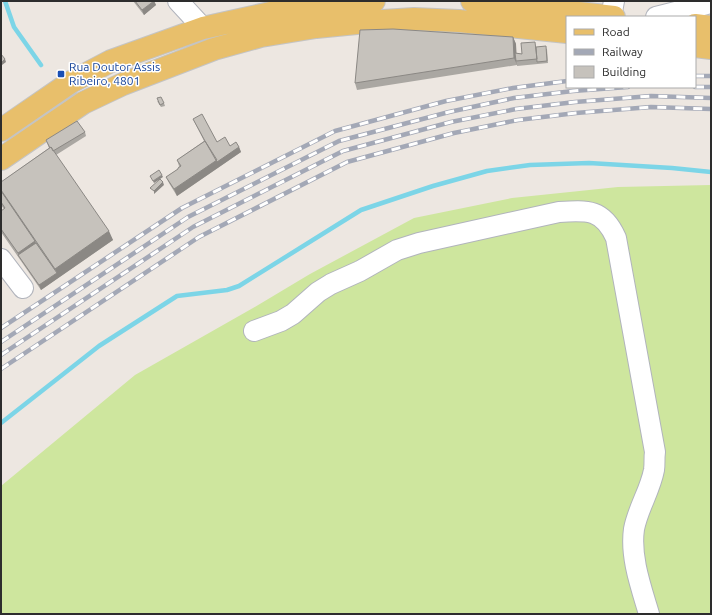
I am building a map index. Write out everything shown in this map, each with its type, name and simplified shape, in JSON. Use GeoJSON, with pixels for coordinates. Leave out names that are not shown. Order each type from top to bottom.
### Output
{"type":"FeatureCollection","features":[{"type":"Feature","properties":{"kind":"main road"},"geometry":{"type":"LineString","coordinates":[[1,130],[71,82],[111,61],[203,28],[275,12],[361,1]]}},
{"type":"Feature","properties":{"kind":"main road"},"geometry":{"type":"LineString","coordinates":[[480,1],[605,16]]}},
{"type":"Feature","properties":{"kind":"main road"},"geometry":{"type":"LineString","coordinates":[[1,159],[83,103],[123,84],[214,49],[261,36],[316,27],[414,19],[566,32]]}},
{"type":"Feature","properties":{"kind":"main road"},"geometry":{"type":"LineString","coordinates":[[696,25],[711,27]]}},
{"type":"Feature","properties":{"kind":"main road"},"geometry":{"type":"LineString","coordinates":[[696,46],[711,48]]}},
{"type":"Feature","properties":{"kind":"street"},"geometry":{"type":"LineString","coordinates":[[178,1],[203,28]]}},
{"type":"Feature","properties":{"kind":"street"},"geometry":{"type":"LineString","coordinates":[[613,16],[614,1]]}},
{"type":"Feature","properties":{"kind":"street"},"geometry":{"type":"LineString","coordinates":[[660,16],[711,3]]}},
{"type":"Feature","properties":{"kind":"street"},"geometry":{"type":"LineString","coordinates":[[254,331],[281,321],[293,314],[318,292],[397,250],[419,243],[559,212],[589,212],[602,217],[610,226],[616,238],[654,452],[654,469],[635,528],[633,549],[649,614]]}},
{"type":"Feature","properties":{"kind":"street"},"geometry":{"type":"LineString","coordinates":[[1,259],[23,288]]}},
{"type":"Feature","properties":{"kind":"green space"},"geometry":{"type":"Polygon","coordinates":[[[711,185],[711,614],[1,614],[1,486],[135,375],[310,274],[414,218],[512,198],[618,187],[711,185]]]}},
{"type":"Feature","properties":{"kind":"building"},"geometry":{"type":"Polygon","coordinates":[[[135,1],[154,1],[142,10],[135,1]]]}},
{"type":"Feature","properties":{"kind":"building"},"geometry":{"type":"Polygon","coordinates":[[[393,29],[513,37],[514,58],[355,83],[360,30],[393,29]]]}},
{"type":"Feature","properties":{"kind":"building"},"geometry":{"type":"Polygon","coordinates":[[[535,42],[537,59],[516,61],[515,53],[522,54],[521,43],[535,42]]]}},
{"type":"Feature","properties":{"kind":"building"},"geometry":{"type":"Polygon","coordinates":[[[546,46],[547,61],[537,62],[536,47],[546,46]]]}},
{"type":"Feature","properties":{"kind":"building"},"geometry":{"type":"Polygon","coordinates":[[[1,54],[5,59],[1,63],[1,54]]]}},
{"type":"Feature","properties":{"kind":"building"},"geometry":{"type":"Polygon","coordinates":[[[161,97],[164,103],[160,105],[157,98],[161,97]]]}},
{"type":"Feature","properties":{"kind":"building"},"geometry":{"type":"Polygon","coordinates":[[[202,114],[217,142],[225,137],[230,146],[236,142],[239,147],[217,162],[193,119],[202,114]]]}},
{"type":"Feature","properties":{"kind":"building"},"geometry":{"type":"Polygon","coordinates":[[[77,121],[85,132],[53,151],[46,140],[77,121]]]}},
{"type":"Feature","properties":{"kind":"building"},"geometry":{"type":"Polygon","coordinates":[[[205,141],[217,160],[174,189],[166,177],[181,166],[177,160],[205,141]]]}},
{"type":"Feature","properties":{"kind":"building"},"geometry":{"type":"Polygon","coordinates":[[[51,147],[109,231],[55,269],[1,190],[1,182],[51,147]]]}},
{"type":"Feature","properties":{"kind":"building"},"geometry":{"type":"Polygon","coordinates":[[[159,170],[162,175],[153,181],[150,176],[159,170]]]}},
{"type":"Feature","properties":{"kind":"building"},"geometry":{"type":"Polygon","coordinates":[[[160,179],[163,182],[154,191],[150,188],[160,179]]]}},
{"type":"Feature","properties":{"kind":"building"},"geometry":{"type":"Polygon","coordinates":[[[1,191],[35,241],[18,253],[1,229],[1,211],[5,208],[1,202],[1,191]]]}},
{"type":"Feature","properties":{"kind":"building"},"geometry":{"type":"Polygon","coordinates":[[[36,243],[57,273],[39,285],[18,255],[36,243]]]}},
{"type":"Feature","properties":{"kind":"waterway"},"geometry":{"type":"LineString","coordinates":[[5,1],[14,27],[41,65]]}},
{"type":"Feature","properties":{"kind":"waterway"},"geometry":{"type":"LineString","coordinates":[[1,423],[99,346],[177,296],[227,290],[239,286],[361,210],[433,186],[487,171],[530,165],[589,163],[711,172]]}},
{"type":"Feature","properties":{"kind":"railway"},"geometry":{"type":"LineString","coordinates":[[696,76],[711,76]]}},
{"type":"Feature","properties":{"kind":"railway"},"geometry":{"type":"LineString","coordinates":[[1,328],[182,208],[335,131],[446,101],[513,88],[566,81]]}},
{"type":"Feature","properties":{"kind":"railway"},"geometry":{"type":"LineString","coordinates":[[696,87],[711,87]]}},
{"type":"Feature","properties":{"kind":"railway"},"geometry":{"type":"LineString","coordinates":[[1,342],[188,217],[339,141],[449,112],[514,98],[614,88]]}},
{"type":"Feature","properties":{"kind":"railway"},"geometry":{"type":"LineString","coordinates":[[1,355],[193,227],[343,151],[451,122],[516,109],[575,102],[651,96],[711,98]]}},
{"type":"Feature","properties":{"kind":"railway"},"geometry":{"type":"LineString","coordinates":[[1,369],[199,237],[347,162],[454,133],[518,120],[576,113],[651,107],[711,109]]}},
{"type":"Feature","properties":{"kind":"place","name":"Rua Doutor Assis Ribeiro, 4801"},"geometry":{"type":"Point","coordinates":[61,74]}}]}
